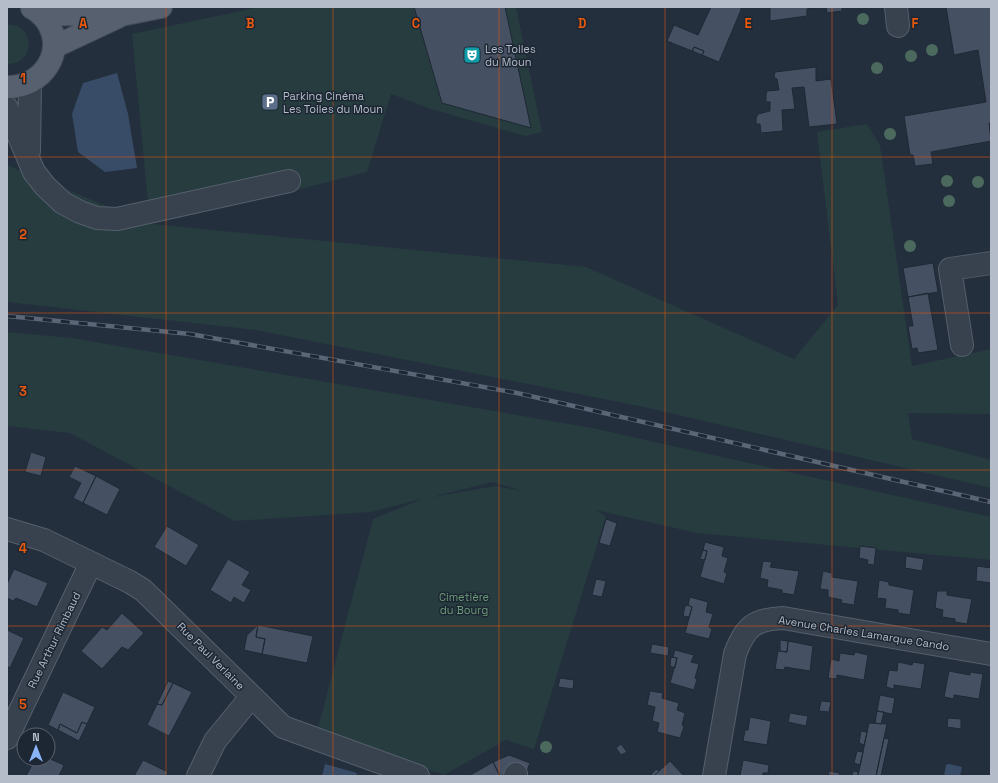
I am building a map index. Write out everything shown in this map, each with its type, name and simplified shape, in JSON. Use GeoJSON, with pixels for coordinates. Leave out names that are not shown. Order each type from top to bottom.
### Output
{"type":"FeatureCollection","features":[{"type":"Feature","properties":{"kind":"main road"},"geometry":{"type":"LineString","coordinates":[[54,47],[121,16],[161,7]]}},
{"type":"Feature","properties":{"kind":"main road"},"geometry":{"type":"LineString","coordinates":[[37,11],[121,16]]}},
{"type":"Feature","properties":{"kind":"main road"},"geometry":{"type":"LineString","coordinates":[[7,87],[30,83],[47,68],[52,58],[54,47],[53,36],[49,25],[37,11]]}},
{"type":"Feature","properties":{"kind":"street"},"geometry":{"type":"LineString","coordinates":[[29,160],[30,83]]}},
{"type":"Feature","properties":{"kind":"street"},"geometry":{"type":"LineString","coordinates":[[7,108],[34,172],[45,186],[63,202],[80,212],[97,218],[117,219],[289,181]]}},
{"type":"Feature","properties":{"kind":"street"},"geometry":{"type":"LineString","coordinates":[[962,345],[950,269],[991,263]]}},
{"type":"Feature","properties":{"kind":"street","name":"Rue Paul Verlaine"},"geometry":{"type":"LineString","coordinates":[[7,529],[44,540],[91,562],[144,590],[283,727],[418,776]]}},
{"type":"Feature","properties":{"kind":"street","name":"Rue Arthur Rimbaud"},"geometry":{"type":"LineString","coordinates":[[7,738],[91,562]]}},
{"type":"Feature","properties":{"kind":"street","name":"Avenue Charles Lamarque Cando"},"geometry":{"type":"LineString","coordinates":[[714,776],[735,654],[742,637],[756,623],[769,618],[784,618],[991,654]]}},
{"type":"Feature","properties":{"kind":"street"},"geometry":{"type":"LineString","coordinates":[[198,776],[215,741],[251,697]]}},
{"type":"Feature","properties":{"kind":"green space"},"geometry":{"type":"Polygon","coordinates":[[[259,7],[516,7],[542,132],[525,136],[431,109],[391,94],[367,172],[152,224],[586,267],[794,359],[838,305],[817,132],[867,124],[880,145],[912,366],[991,349],[991,414],[908,413],[912,439],[991,460],[991,488],[644,407],[256,330],[7,302],[7,165],[150,224],[132,34],[259,7]]]}},
{"type":"Feature","properties":{"kind":"green space"},"geometry":{"type":"Polygon","coordinates":[[[7,25],[16,26],[23,30],[27,36],[29,44],[28,51],[24,58],[17,62],[7,64],[7,25]]]}},
{"type":"Feature","properties":{"kind":"green space","name":"Cimetière du Bourg"},"geometry":{"type":"Polygon","coordinates":[[[7,332],[72,338],[592,428],[991,517],[991,560],[697,533],[596,510],[606,516],[534,749],[506,740],[444,775],[317,732],[373,519],[422,499],[370,512],[235,521],[70,433],[7,426],[7,332]],[[492,482],[432,497],[495,486],[523,491],[492,482]]]}},
{"type":"Feature","properties":{"kind":"water"},"geometry":{"type":"Polygon","coordinates":[[[117,73],[128,114],[137,168],[105,172],[78,152],[72,114],[83,83],[117,73]]]}},
{"type":"Feature","properties":{"kind":"water"},"geometry":{"type":"Polygon","coordinates":[[[325,764],[357,773],[356,776],[322,776],[325,764]]]}},
{"type":"Feature","properties":{"kind":"water"},"geometry":{"type":"Polygon","coordinates":[[[949,764],[962,767],[960,776],[944,776],[946,765],[949,764]]]}},
{"type":"Feature","properties":{"kind":"building","name":"Les Toiles du Moun"},"geometry":{"type":"Polygon","coordinates":[[[414,7],[505,7],[531,128],[442,103],[414,7]]]}},
{"type":"Feature","properties":{"kind":"building"},"geometry":{"type":"Polygon","coordinates":[[[711,7],[741,7],[719,62],[702,55],[704,51],[694,47],[692,51],[667,41],[674,25],[698,35],[711,7]]]}},
{"type":"Feature","properties":{"kind":"building"},"geometry":{"type":"Polygon","coordinates":[[[770,7],[820,7],[807,9],[807,16],[770,21],[770,7]]]}},
{"type":"Feature","properties":{"kind":"building"},"geometry":{"type":"Polygon","coordinates":[[[826,7],[842,7],[842,11],[827,13],[826,7]]]}},
{"type":"Feature","properties":{"kind":"building"},"geometry":{"type":"Polygon","coordinates":[[[946,7],[991,7],[991,123],[989,123],[991,141],[931,152],[933,164],[915,166],[913,155],[910,155],[904,116],[986,102],[978,50],[954,55],[946,7]]]}},
{"type":"Feature","properties":{"kind":"building"},"geometry":{"type":"Polygon","coordinates":[[[694,47],[704,51],[702,55],[692,51],[694,47]]]}},
{"type":"Feature","properties":{"kind":"building"},"geometry":{"type":"Polygon","coordinates":[[[816,67],[816,81],[831,79],[837,124],[809,127],[804,87],[792,88],[795,109],[782,110],[783,131],[761,133],[760,124],[756,124],[756,118],[758,114],[770,111],[770,102],[766,102],[767,91],[779,90],[777,79],[774,77],[775,72],[816,67]]]}},
{"type":"Feature","properties":{"kind":"building"},"geometry":{"type":"Polygon","coordinates":[[[933,263],[938,292],[908,297],[903,268],[933,263]]]}},
{"type":"Feature","properties":{"kind":"building"},"geometry":{"type":"Polygon","coordinates":[[[928,293],[938,350],[918,353],[917,348],[912,349],[908,326],[913,326],[908,297],[928,293]]]}},
{"type":"Feature","properties":{"kind":"building"},"geometry":{"type":"Polygon","coordinates":[[[31,452],[46,457],[41,476],[25,472],[31,452]]]}},
{"type":"Feature","properties":{"kind":"building"},"geometry":{"type":"Polygon","coordinates":[[[75,466],[96,476],[83,503],[73,498],[81,483],[69,477],[75,466]]]}},
{"type":"Feature","properties":{"kind":"building"},"geometry":{"type":"Polygon","coordinates":[[[96,476],[120,489],[107,515],[83,503],[96,476]]]}},
{"type":"Feature","properties":{"kind":"building"},"geometry":{"type":"Polygon","coordinates":[[[606,519],[617,523],[610,546],[599,543],[606,519]]]}},
{"type":"Feature","properties":{"kind":"building"},"geometry":{"type":"Polygon","coordinates":[[[167,526],[199,545],[186,566],[154,547],[167,526]]]}},
{"type":"Feature","properties":{"kind":"building"},"geometry":{"type":"Polygon","coordinates":[[[705,542],[724,547],[722,556],[728,558],[724,572],[727,573],[724,584],[700,577],[707,551],[703,550],[705,542]]]}},
{"type":"Feature","properties":{"kind":"building"},"geometry":{"type":"Polygon","coordinates":[[[860,546],[876,548],[874,565],[867,564],[868,560],[859,558],[860,546]]]}},
{"type":"Feature","properties":{"kind":"building"},"geometry":{"type":"Polygon","coordinates":[[[703,550],[707,551],[705,560],[700,559],[703,550]]]}},
{"type":"Feature","properties":{"kind":"building"},"geometry":{"type":"Polygon","coordinates":[[[906,556],[924,559],[922,571],[905,568],[906,556]]]}},
{"type":"Feature","properties":{"kind":"building"},"geometry":{"type":"Polygon","coordinates":[[[228,559],[250,572],[242,585],[251,590],[244,603],[234,597],[231,603],[210,590],[228,559]]]}},
{"type":"Feature","properties":{"kind":"building"},"geometry":{"type":"Polygon","coordinates":[[[763,561],[772,562],[770,567],[799,571],[794,595],[782,593],[782,590],[767,587],[768,580],[760,578],[763,561]]]}},
{"type":"Feature","properties":{"kind":"building"},"geometry":{"type":"Polygon","coordinates":[[[977,566],[991,568],[991,583],[976,581],[977,566]]]}},
{"type":"Feature","properties":{"kind":"building"},"geometry":{"type":"Polygon","coordinates":[[[14,569],[48,583],[37,607],[16,598],[13,601],[7,598],[7,584],[14,569]]]}},
{"type":"Feature","properties":{"kind":"building"},"geometry":{"type":"Polygon","coordinates":[[[823,571],[832,573],[832,577],[858,581],[854,605],[841,603],[842,600],[828,597],[828,590],[820,589],[823,571]]]}},
{"type":"Feature","properties":{"kind":"building"},"geometry":{"type":"Polygon","coordinates":[[[596,579],[606,581],[602,597],[592,595],[596,579]]]}},
{"type":"Feature","properties":{"kind":"building"},"geometry":{"type":"Polygon","coordinates":[[[879,580],[889,582],[889,585],[914,590],[910,615],[898,613],[898,610],[885,608],[886,599],[877,598],[879,580]]]}},
{"type":"Feature","properties":{"kind":"building"},"geometry":{"type":"Polygon","coordinates":[[[937,591],[947,591],[947,595],[972,599],[967,624],[955,622],[955,619],[942,617],[943,610],[935,608],[937,591]]]}},
{"type":"Feature","properties":{"kind":"building"},"geometry":{"type":"Polygon","coordinates":[[[690,597],[708,602],[706,612],[713,614],[709,627],[712,629],[709,639],[685,633],[692,607],[688,605],[690,597]]]}},
{"type":"Feature","properties":{"kind":"building"},"geometry":{"type":"Polygon","coordinates":[[[688,605],[692,607],[689,617],[683,616],[685,606],[688,605]]]}},
{"type":"Feature","properties":{"kind":"building"},"geometry":{"type":"Polygon","coordinates":[[[122,613],[144,633],[128,650],[122,647],[102,669],[81,651],[102,627],[107,630],[122,613]]]}},
{"type":"Feature","properties":{"kind":"building"},"geometry":{"type":"Polygon","coordinates":[[[258,625],[256,637],[265,639],[262,654],[244,650],[247,635],[258,625]]]}},
{"type":"Feature","properties":{"kind":"building"},"geometry":{"type":"Polygon","coordinates":[[[258,625],[313,636],[307,663],[262,654],[265,639],[256,637],[258,625]]]}},
{"type":"Feature","properties":{"kind":"building"},"geometry":{"type":"Polygon","coordinates":[[[7,630],[24,638],[10,668],[7,666],[7,630]]]}},
{"type":"Feature","properties":{"kind":"building"},"geometry":{"type":"Polygon","coordinates":[[[780,640],[788,641],[787,652],[780,651],[780,640]]]}},
{"type":"Feature","properties":{"kind":"building"},"geometry":{"type":"Polygon","coordinates":[[[788,641],[813,646],[810,671],[785,667],[784,670],[775,669],[778,651],[787,652],[788,641]]]}},
{"type":"Feature","properties":{"kind":"building"},"geometry":{"type":"Polygon","coordinates":[[[652,644],[669,647],[668,656],[650,653],[652,644]]]}},
{"type":"Feature","properties":{"kind":"building"},"geometry":{"type":"Polygon","coordinates":[[[675,650],[694,655],[691,662],[699,664],[695,678],[697,679],[694,690],[670,683],[677,658],[673,657],[675,650]]]}},
{"type":"Feature","properties":{"kind":"building"},"geometry":{"type":"Polygon","coordinates":[[[855,652],[868,655],[864,680],[837,675],[837,679],[828,678],[831,659],[839,661],[840,653],[854,655],[855,652]]]}},
{"type":"Feature","properties":{"kind":"building"},"geometry":{"type":"Polygon","coordinates":[[[671,657],[677,658],[675,668],[670,666],[671,657]]]}},
{"type":"Feature","properties":{"kind":"building"},"geometry":{"type":"Polygon","coordinates":[[[898,662],[912,665],[913,662],[925,664],[921,689],[894,685],[894,689],[886,687],[889,670],[897,671],[898,662]]]}},
{"type":"Feature","properties":{"kind":"building"},"geometry":{"type":"Polygon","coordinates":[[[949,671],[970,675],[970,672],[983,674],[979,699],[954,695],[954,699],[944,697],[949,671]]]}},
{"type":"Feature","properties":{"kind":"building"},"geometry":{"type":"Polygon","coordinates":[[[560,678],[574,680],[573,689],[558,687],[560,678]]]}},
{"type":"Feature","properties":{"kind":"building"},"geometry":{"type":"Polygon","coordinates":[[[168,681],[173,683],[162,705],[157,704],[168,681]]]}},
{"type":"Feature","properties":{"kind":"building"},"geometry":{"type":"Polygon","coordinates":[[[173,683],[192,692],[169,736],[147,725],[157,704],[162,705],[173,683]]]}},
{"type":"Feature","properties":{"kind":"building"},"geometry":{"type":"Polygon","coordinates":[[[650,691],[663,693],[662,698],[679,703],[677,710],[685,713],[682,725],[684,727],[680,738],[657,732],[659,723],[652,721],[655,707],[647,705],[650,691]]]}},
{"type":"Feature","properties":{"kind":"building"},"geometry":{"type":"Polygon","coordinates":[[[63,692],[95,707],[87,724],[82,722],[77,733],[60,724],[58,730],[56,727],[48,725],[63,692]]]}},
{"type":"Feature","properties":{"kind":"building"},"geometry":{"type":"Polygon","coordinates":[[[880,695],[895,698],[892,714],[877,711],[880,695]]]}},
{"type":"Feature","properties":{"kind":"building"},"geometry":{"type":"Polygon","coordinates":[[[821,701],[831,702],[829,712],[819,711],[821,701]]]}},
{"type":"Feature","properties":{"kind":"building"},"geometry":{"type":"Polygon","coordinates":[[[877,711],[884,712],[881,724],[875,723],[877,711]]]}},
{"type":"Feature","properties":{"kind":"building"},"geometry":{"type":"Polygon","coordinates":[[[790,713],[808,716],[806,726],[788,722],[790,713]]]}},
{"type":"Feature","properties":{"kind":"building"},"geometry":{"type":"Polygon","coordinates":[[[750,717],[771,721],[767,745],[743,741],[745,730],[748,730],[750,717]]]}},
{"type":"Feature","properties":{"kind":"building"},"geometry":{"type":"Polygon","coordinates":[[[948,718],[961,719],[961,729],[947,727],[948,718]]]}},
{"type":"Feature","properties":{"kind":"building"},"geometry":{"type":"Polygon","coordinates":[[[82,722],[87,724],[79,741],[58,730],[60,724],[77,733],[82,722]]]}},
{"type":"Feature","properties":{"kind":"building"},"geometry":{"type":"Polygon","coordinates":[[[869,723],[887,724],[876,776],[858,776],[869,723]]]}},
{"type":"Feature","properties":{"kind":"building"},"geometry":{"type":"Polygon","coordinates":[[[861,731],[867,732],[864,745],[859,743],[861,731]]]}},
{"type":"Feature","properties":{"kind":"building"},"geometry":{"type":"Polygon","coordinates":[[[884,738],[889,739],[881,776],[876,776],[884,738]]]}},
{"type":"Feature","properties":{"kind":"building"},"geometry":{"type":"Polygon","coordinates":[[[621,744],[627,752],[621,755],[616,748],[621,744]]]}},
{"type":"Feature","properties":{"kind":"building"},"geometry":{"type":"Polygon","coordinates":[[[857,751],[863,752],[860,765],[854,763],[857,751]]]}},
{"type":"Feature","properties":{"kind":"building"},"geometry":{"type":"Polygon","coordinates":[[[509,755],[530,763],[525,776],[508,773],[500,776],[493,762],[509,755]]]}},
{"type":"Feature","properties":{"kind":"building"},"geometry":{"type":"Polygon","coordinates":[[[143,760],[168,772],[166,776],[134,776],[143,760]]]}},
{"type":"Feature","properties":{"kind":"building"},"geometry":{"type":"Polygon","coordinates":[[[743,760],[769,765],[768,773],[763,773],[763,776],[740,776],[743,760]]]}},
{"type":"Feature","properties":{"kind":"building"},"geometry":{"type":"Polygon","coordinates":[[[670,761],[684,776],[654,776],[659,771],[670,761]]]}},
{"type":"Feature","properties":{"kind":"building"},"geometry":{"type":"Polygon","coordinates":[[[56,762],[64,765],[59,776],[26,776],[31,767],[56,767],[56,762]]]}},
{"type":"Feature","properties":{"kind":"building"},"geometry":{"type":"Polygon","coordinates":[[[493,762],[500,776],[469,776],[493,762]]]}},
{"type":"Feature","properties":{"kind":"building"},"geometry":{"type":"Polygon","coordinates":[[[656,769],[659,771],[654,776],[650,776],[656,769]]]}},
{"type":"Feature","properties":{"kind":"building"},"geometry":{"type":"Polygon","coordinates":[[[829,771],[840,773],[839,776],[828,775],[829,771]]]}},
{"type":"Feature","properties":{"kind":"building"},"geometry":{"type":"Polygon","coordinates":[[[853,771],[858,772],[858,776],[852,776],[853,771]]]}},
{"type":"Feature","properties":{"kind":"railway"},"geometry":{"type":"LineString","coordinates":[[7,316],[190,334],[517,393],[991,502]]}},
{"type":"Feature","properties":{"kind":"place","name":"Les Toiles du Moun"},"geometry":{"type":"Point","coordinates":[472,55]}},
{"type":"Feature","properties":{"kind":"place","name":"Parking Cinéma Les Toiles du Moun"},"geometry":{"type":"Point","coordinates":[270,102]}}]}
